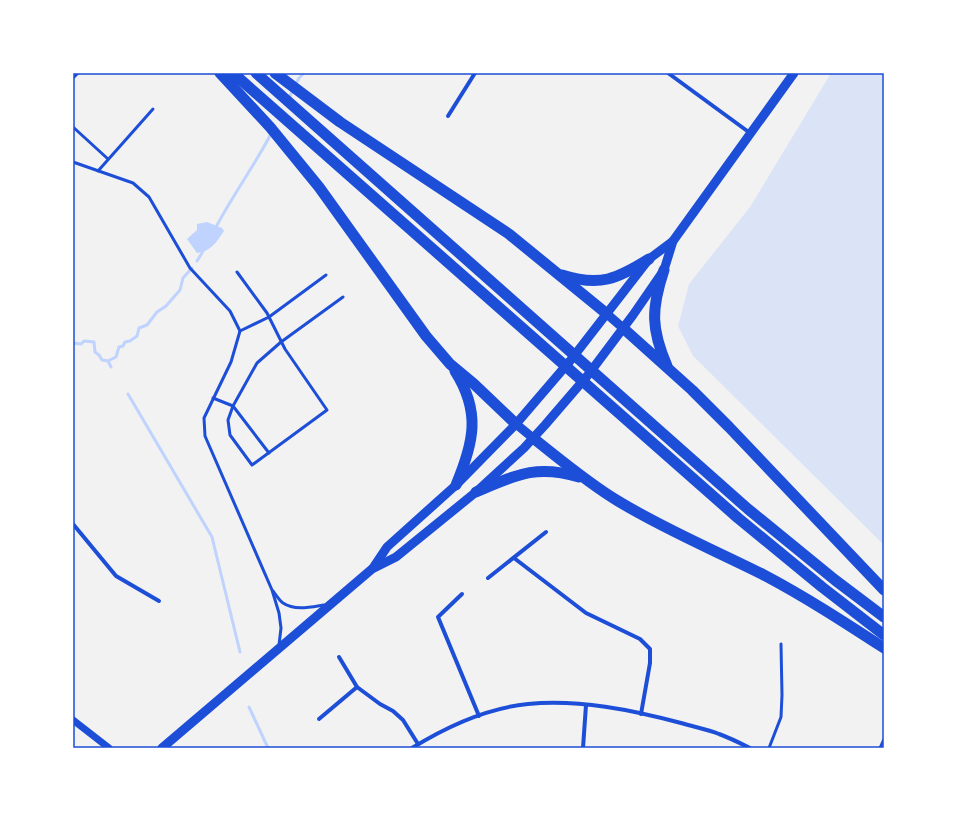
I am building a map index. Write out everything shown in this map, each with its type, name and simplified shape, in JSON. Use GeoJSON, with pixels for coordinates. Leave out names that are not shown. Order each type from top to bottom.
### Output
{"type":"FeatureCollection","features":[{"type":"Feature","properties":{"kind":"highway"},"geometry":{"type":"LineString","coordinates":[[220,73],[273,130],[337,210],[416,323],[450,364],[464,387],[468,397],[472,417],[471,444],[456,485]]}},
{"type":"Feature","properties":{"kind":"highway"},"geometry":{"type":"LineString","coordinates":[[233,73],[738,518],[816,583],[884,635]]}},
{"type":"Feature","properties":{"kind":"highway"},"geometry":{"type":"LineString","coordinates":[[256,73],[748,509],[884,617]]}},
{"type":"Feature","properties":{"kind":"highway"},"geometry":{"type":"LineString","coordinates":[[275,73],[357,133],[509,234],[607,314]]}},
{"type":"Feature","properties":{"kind":"highway"},"geometry":{"type":"LineString","coordinates":[[558,274],[586,281],[609,280],[629,272],[649,259]]}},
{"type":"Feature","properties":{"kind":"highway"},"geometry":{"type":"LineString","coordinates":[[664,270],[656,295],[654,322],[659,345],[669,370]]}},
{"type":"Feature","properties":{"kind":"highway"},"geometry":{"type":"LineString","coordinates":[[623,328],[759,457],[884,590]]}},
{"type":"Feature","properties":{"kind":"highway"},"geometry":{"type":"LineString","coordinates":[[450,364],[474,384],[516,424]]}},
{"type":"Feature","properties":{"kind":"highway"},"geometry":{"type":"LineString","coordinates":[[533,438],[585,479],[618,501],[652,521],[787,588],[839,618],[884,648]]}},
{"type":"Feature","properties":{"kind":"highway"},"geometry":{"type":"LineString","coordinates":[[476,492],[514,476],[531,472],[558,472],[585,479]]}},
{"type":"Feature","properties":{"kind":"main road"},"geometry":{"type":"LineString","coordinates":[[372,569],[387,547],[456,485],[549,388],[649,259],[673,241],[794,73]]}},
{"type":"Feature","properties":{"kind":"main road"},"geometry":{"type":"LineString","coordinates":[[162,748],[372,569],[396,557],[476,492],[533,438],[566,402],[610,347],[664,270],[673,241]]}},
{"type":"Feature","properties":{"kind":"main road"},"geometry":{"type":"LineString","coordinates":[[607,314],[623,328]]}},
{"type":"Feature","properties":{"kind":"main road"},"geometry":{"type":"LineString","coordinates":[[516,424],[533,438]]}},
{"type":"Feature","properties":{"kind":"street"},"geometry":{"type":"LineString","coordinates":[[448,116],[475,73]]}},
{"type":"Feature","properties":{"kind":"street"},"geometry":{"type":"LineString","coordinates":[[668,73],[751,134]]}},
{"type":"Feature","properties":{"kind":"street"},"geometry":{"type":"LineString","coordinates":[[73,524],[116,576],[159,601]]}},
{"type":"Feature","properties":{"kind":"street"},"geometry":{"type":"LineString","coordinates":[[488,578],[546,532]]}},
{"type":"Feature","properties":{"kind":"street"},"geometry":{"type":"LineString","coordinates":[[514,558],[586,613],[640,639],[650,650],[650,663],[641,714]]}},
{"type":"Feature","properties":{"kind":"street"},"geometry":{"type":"LineString","coordinates":[[462,594],[438,617],[479,716]]}},
{"type":"Feature","properties":{"kind":"street"},"geometry":{"type":"LineString","coordinates":[[339,657],[357,686],[380,704],[393,711],[402,720],[418,744]]}},
{"type":"Feature","properties":{"kind":"street"},"geometry":{"type":"LineString","coordinates":[[319,719],[357,686]]}},
{"type":"Feature","properties":{"kind":"street"},"geometry":{"type":"LineString","coordinates":[[412,748],[443,730],[479,716],[527,704],[551,703],[586,705],[641,714],[719,734],[750,748]]}},
{"type":"Feature","properties":{"kind":"street"},"geometry":{"type":"LineString","coordinates":[[583,748],[586,705]]}},
{"type":"Feature","properties":{"kind":"street"},"geometry":{"type":"LineString","coordinates":[[73,720],[109,748]]}},
{"type":"Feature","properties":{"kind":"lane"},"geometry":{"type":"LineString","coordinates":[[73,78],[78,73]]}},
{"type":"Feature","properties":{"kind":"lane"},"geometry":{"type":"LineString","coordinates":[[98,171],[153,109]]}},
{"type":"Feature","properties":{"kind":"lane"},"geometry":{"type":"LineString","coordinates":[[73,127],[108,158]]}},
{"type":"Feature","properties":{"kind":"lane"},"geometry":{"type":"LineString","coordinates":[[73,162],[133,183],[149,196],[190,268],[230,311],[240,331],[230,362],[204,418],[205,436],[272,590],[279,613],[281,628],[278,649]]}},
{"type":"Feature","properties":{"kind":"lane"},"geometry":{"type":"LineString","coordinates":[[237,272],[269,317],[281,342],[327,410],[252,465],[230,435],[228,420],[257,363],[281,342],[343,297]]}},
{"type":"Feature","properties":{"kind":"lane"},"geometry":{"type":"LineString","coordinates":[[240,331],[269,317],[326,275]]}},
{"type":"Feature","properties":{"kind":"lane"},"geometry":{"type":"LineString","coordinates":[[213,398],[234,406],[269,453]]}},
{"type":"Feature","properties":{"kind":"lane"},"geometry":{"type":"LineString","coordinates":[[272,590],[282,603],[291,607],[302,608],[330,605]]}},
{"type":"Feature","properties":{"kind":"lane"},"geometry":{"type":"LineString","coordinates":[[769,748],[781,717],[781,644]]}},
{"type":"Feature","properties":{"kind":"lane"},"geometry":{"type":"LineString","coordinates":[[880,748],[884,739]]}},
{"type":"Feature","properties":{"kind":"shaded area"},"geometry":{"type":"Polygon","coordinates":[[[831,73],[884,73],[884,545],[693,356],[678,326],[689,284],[750,207],[831,73]]]}},
{"type":"Feature","properties":{"kind":"water"},"geometry":{"type":"Polygon","coordinates":[[[207,222],[222,228],[224,231],[213,246],[197,253],[187,239],[197,230],[197,224],[207,222]]]}},
{"type":"Feature","properties":{"kind":"waterway"},"geometry":{"type":"LineString","coordinates":[[289,98],[299,78],[304,73]]}},
{"type":"Feature","properties":{"kind":"waterway"},"geometry":{"type":"LineString","coordinates":[[215,229],[272,132]]}},
{"type":"Feature","properties":{"kind":"waterway"},"geometry":{"type":"LineString","coordinates":[[197,261],[205,248]]}},
{"type":"Feature","properties":{"kind":"waterway"},"geometry":{"type":"LineString","coordinates":[[108,361],[116,357],[119,347],[123,346],[125,342],[130,341],[137,336],[139,328],[147,325],[157,312],[166,306],[180,290],[183,278],[192,268]]}},
{"type":"Feature","properties":{"kind":"waterway"},"geometry":{"type":"LineString","coordinates":[[73,343],[81,344],[84,341],[94,342],[95,352],[102,360],[108,361],[111,367]]}},
{"type":"Feature","properties":{"kind":"waterway"},"geometry":{"type":"LineString","coordinates":[[128,394],[212,537],[240,652]]}},
{"type":"Feature","properties":{"kind":"waterway"},"geometry":{"type":"LineString","coordinates":[[249,707],[268,748]]}}]}
